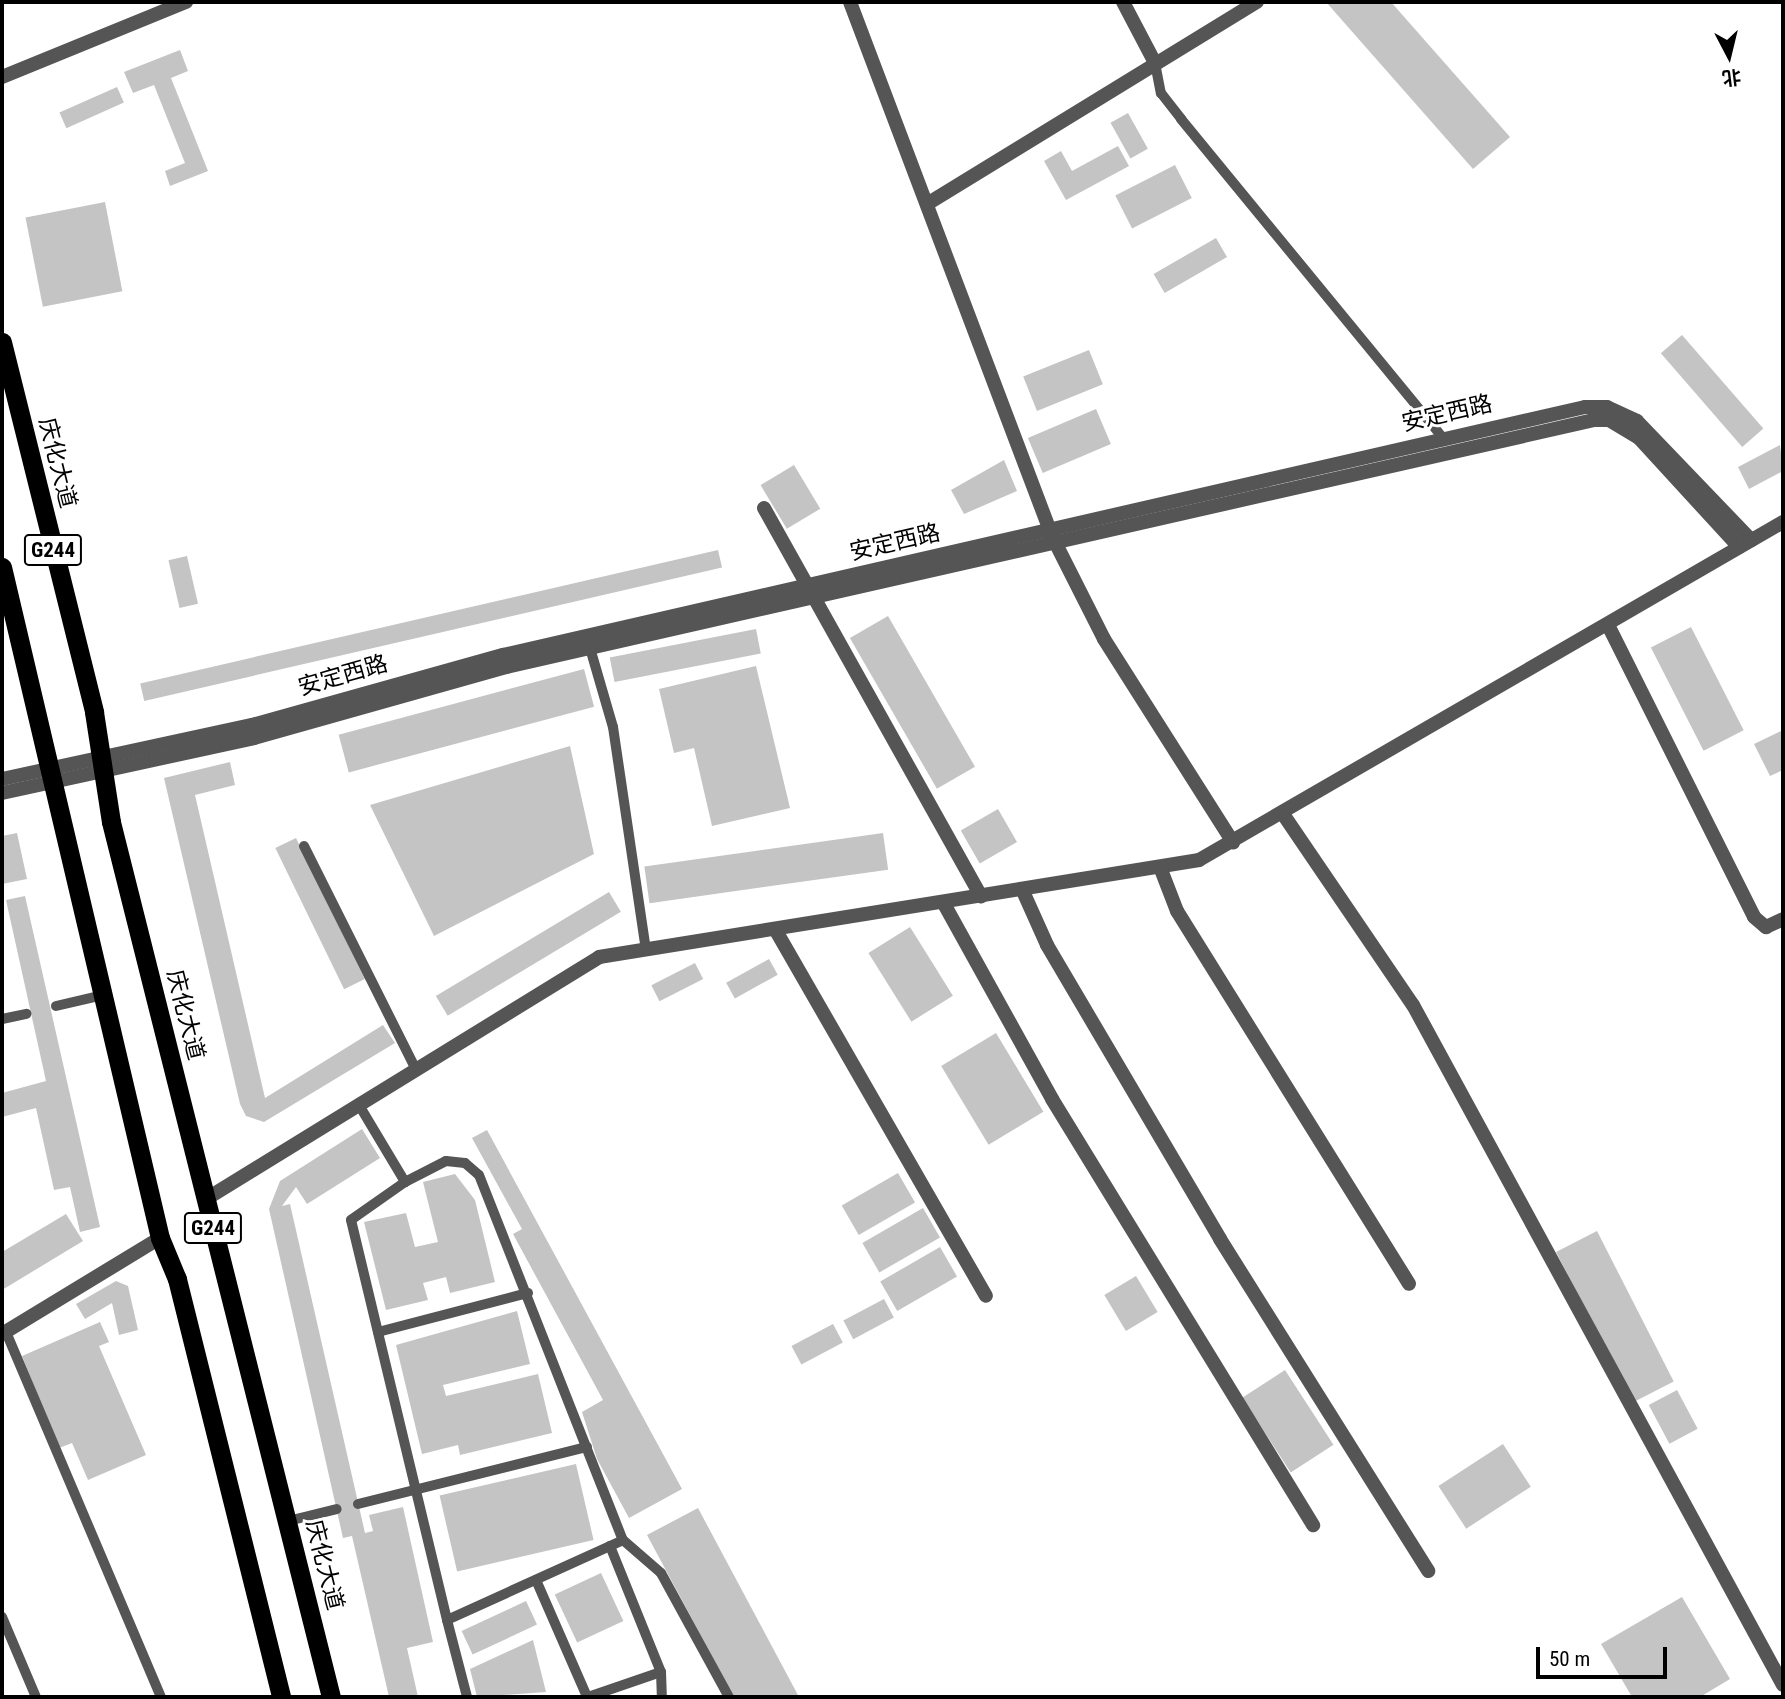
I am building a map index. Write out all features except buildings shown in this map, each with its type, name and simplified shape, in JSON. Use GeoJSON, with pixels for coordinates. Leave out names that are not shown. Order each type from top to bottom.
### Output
{"type":"FeatureCollection","features":[{"type":"Feature","properties":{"kind":"highway","name":"庆化大道"},"geometry":{"type":"LineString","coordinates":[[2,342],[206,1199],[331,1697]]}},
{"type":"Feature","properties":{"kind":"highway","name":"G244"},"geometry":{"type":"LineString","coordinates":[[2,567],[160,1238],[177,1279],[281,1697]]}},
{"type":"Feature","properties":{"kind":"street"},"geometry":{"type":"LineString","coordinates":[[2,77],[186,2]]}},
{"type":"Feature","properties":{"kind":"street"},"geometry":{"type":"LineString","coordinates":[[850,2],[1053,536],[1104,639],[1233,842]]}},
{"type":"Feature","properties":{"kind":"street"},"geometry":{"type":"LineString","coordinates":[[1123,2],[1155,63]]}},
{"type":"Feature","properties":{"kind":"street"},"geometry":{"type":"LineString","coordinates":[[927,204],[1257,2]]}},
{"type":"Feature","properties":{"kind":"street","name":"安定西路"},"geometry":{"type":"LineString","coordinates":[[102,764],[254,738],[590,648],[809,593],[1563,411],[1614,409],[1649,430],[1745,544]]}},
{"type":"Feature","properties":{"kind":"street","name":"安定西路"},"geometry":{"type":"LineString","coordinates":[[1053,536],[1594,420],[1609,420],[1639,438],[1745,544]]}},
{"type":"Feature","properties":{"kind":"street"},"geometry":{"type":"LineString","coordinates":[[764,508],[809,593],[981,896]]}},
{"type":"Feature","properties":{"kind":"street"},"geometry":{"type":"LineString","coordinates":[[206,1199],[599,957],[1199,860],[1283,814],[1783,522]]}},
{"type":"Feature","properties":{"kind":"street","name":"安定西路"},"geometry":{"type":"LineString","coordinates":[[2,793],[52,775],[251,725],[503,655],[809,593]]}},
{"type":"Feature","properties":{"kind":"street"},"geometry":{"type":"LineString","coordinates":[[1608,625],[1754,917],[1766,927],[1783,919]]}},
{"type":"Feature","properties":{"kind":"street","name":"安定西路"},"geometry":{"type":"LineString","coordinates":[[2,779],[52,775]]}},
{"type":"Feature","properties":{"kind":"street"},"geometry":{"type":"LineString","coordinates":[[1283,814],[1413,1005],[1783,1685]]}},
{"type":"Feature","properties":{"kind":"street"},"geometry":{"type":"LineString","coordinates":[[1160,867],[1177,911],[1409,1284]]}},
{"type":"Feature","properties":{"kind":"street"},"geometry":{"type":"LineString","coordinates":[[1022,889],[1047,945],[1220,1239],[1428,1571]]}},
{"type":"Feature","properties":{"kind":"street"},"geometry":{"type":"LineString","coordinates":[[943,902],[1052,1099],[1313,1525]]}},
{"type":"Feature","properties":{"kind":"street"},"geometry":{"type":"LineString","coordinates":[[775,929],[986,1296]]}},
{"type":"Feature","properties":{"kind":"street"},"geometry":{"type":"LineString","coordinates":[[4,1333],[160,1238]]}},
{"type":"Feature","properties":{"kind":"lane"},"geometry":{"type":"LineString","coordinates":[[1155,63],[1161,93],[1443,438]]}},
{"type":"Feature","properties":{"kind":"lane"},"geometry":{"type":"LineString","coordinates":[[590,648],[613,727],[646,950]]}},
{"type":"Feature","properties":{"kind":"lane"},"geometry":{"type":"LineString","coordinates":[[304,846],[416,1070]]}},
{"type":"Feature","properties":{"kind":"lane"},"geometry":{"type":"LineString","coordinates":[[56,1006],[103,995]]}},
{"type":"Feature","properties":{"kind":"lane"},"geometry":{"type":"LineString","coordinates":[[2,1019],[26,1013]]}},
{"type":"Feature","properties":{"kind":"lane"},"geometry":{"type":"LineString","coordinates":[[359,1105],[405,1182]]}},
{"type":"Feature","properties":{"kind":"lane"},"geometry":{"type":"LineString","coordinates":[[467,1697],[351,1220],[405,1182],[446,1161],[473,1168],[528,1293],[623,1540],[661,1573],[729,1697]]}},
{"type":"Feature","properties":{"kind":"lane"},"geometry":{"type":"LineString","coordinates":[[378,1332],[528,1293]]}},
{"type":"Feature","properties":{"kind":"lane"},"geometry":{"type":"LineString","coordinates":[[4,1333],[161,1697]]}},
{"type":"Feature","properties":{"kind":"lane"},"geometry":{"type":"LineString","coordinates":[[358,1504],[587,1447]]}},
{"type":"Feature","properties":{"kind":"lane"},"geometry":{"type":"LineString","coordinates":[[288,1521],[337,1509]]}},
{"type":"Feature","properties":{"kind":"lane"},"geometry":{"type":"LineString","coordinates":[[447,1620],[623,1540]]}},
{"type":"Feature","properties":{"kind":"lane"},"geometry":{"type":"LineString","coordinates":[[610,1546],[661,1672],[662,1697]]}},
{"type":"Feature","properties":{"kind":"lane"},"geometry":{"type":"LineString","coordinates":[[536,1580],[587,1697],[661,1672]]}},
{"type":"Feature","properties":{"kind":"lane"},"geometry":{"type":"LineString","coordinates":[[2,1617],[36,1697]]}}]}
